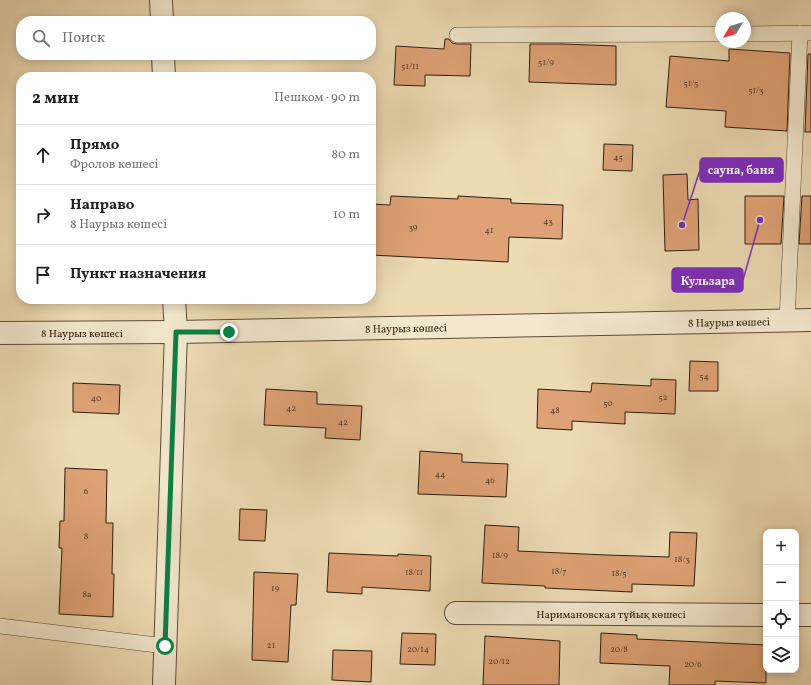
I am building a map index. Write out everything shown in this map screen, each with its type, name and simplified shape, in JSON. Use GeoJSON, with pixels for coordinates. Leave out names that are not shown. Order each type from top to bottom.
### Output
{"type":"FeatureCollection","features":[{"type":"Feature","properties":{"kind":"street"},"geometry":{"type":"LineString","coordinates":[[161,0],[162,16]]}},
{"type":"Feature","properties":{"kind":"street"},"geometry":{"type":"LineString","coordinates":[[163,60],[164,72]]}},
{"type":"Feature","properties":{"kind":"street"},"geometry":{"type":"LineString","coordinates":[[164,685],[176,332],[174,304]]}},
{"type":"Feature","properties":{"kind":"street","name":"8 Наурыз көшесі"},"geometry":{"type":"LineString","coordinates":[[0,333],[176,332],[811,320]]}},
{"type":"Feature","properties":{"kind":"street","name":"Наримановская тұйық көшесі"},"geometry":{"type":"LineString","coordinates":[[456,613],[763,615]]}},
{"type":"Feature","properties":{"kind":"street"},"geometry":{"type":"LineString","coordinates":[[799,615],[811,615]]}},
{"type":"Feature","properties":{"kind":"lane"},"geometry":{"type":"LineString","coordinates":[[751,34],[806,33],[786,321]]}},
{"type":"Feature","properties":{"kind":"lane"},"geometry":{"type":"LineString","coordinates":[[457,35],[715,34]]}},
{"type":"Feature","properties":{"kind":"lane"},"geometry":{"type":"LineString","coordinates":[[0,626],[165,646]]}},
{"type":"Feature","properties":{"kind":"building"},"geometry":{"type":"Polygon","coordinates":[[[445,39],[449,39],[452,43],[457,44],[471,44],[470,76],[425,75],[425,86],[394,85],[396,46],[444,49],[445,39]]]}},
{"type":"Feature","properties":{"kind":"building"},"geometry":{"type":"Polygon","coordinates":[[[530,44],[616,46],[616,85],[529,82],[530,44]]]}},
{"type":"Feature","properties":{"kind":"building"},"geometry":{"type":"Polygon","coordinates":[[[729,49],[790,53],[787,131],[725,127],[726,111],[666,107],[670,56],[729,61],[729,49]]]}},
{"type":"Feature","properties":{"kind":"building"},"geometry":{"type":"Polygon","coordinates":[[[808,54],[811,54],[811,132],[805,132],[808,54]]]}},
{"type":"Feature","properties":{"kind":"building"},"geometry":{"type":"Polygon","coordinates":[[[604,144],[633,145],[632,171],[603,170],[604,144]]]}},
{"type":"Feature","properties":{"kind":"building"},"geometry":{"type":"Polygon","coordinates":[[[687,174],[688,200],[698,199],[699,250],[665,251],[663,175],[687,174]]]}},
{"type":"Feature","properties":{"kind":"building"},"geometry":{"type":"Polygon","coordinates":[[[391,196],[458,199],[458,196],[511,199],[511,203],[563,205],[562,239],[509,237],[508,262],[376,255],[376,204],[390,205],[391,196]]]}},
{"type":"Feature","properties":{"kind":"building"},"geometry":{"type":"Polygon","coordinates":[[[745,196],[784,196],[781,244],[745,244],[745,196]]]}},
{"type":"Feature","properties":{"kind":"building"},"geometry":{"type":"Polygon","coordinates":[[[802,196],[811,196],[811,244],[799,244],[802,196]]]}},
{"type":"Feature","properties":{"kind":"building"},"geometry":{"type":"Polygon","coordinates":[[[690,361],[718,362],[718,391],[689,391],[690,361]]]}},
{"type":"Feature","properties":{"kind":"building"},"geometry":{"type":"Polygon","coordinates":[[[651,379],[676,380],[675,414],[625,412],[625,424],[572,421],[572,430],[537,428],[538,389],[591,392],[592,383],[651,386],[651,379]]]}},
{"type":"Feature","properties":{"kind":"building"},"geometry":{"type":"Polygon","coordinates":[[[73,383],[120,385],[119,414],[73,412],[73,383]]]}},
{"type":"Feature","properties":{"kind":"building"},"geometry":{"type":"Polygon","coordinates":[[[266,389],[317,392],[317,404],[362,406],[360,440],[325,438],[326,428],[264,425],[266,389]]]}},
{"type":"Feature","properties":{"kind":"building"},"geometry":{"type":"Polygon","coordinates":[[[420,451],[462,454],[462,462],[508,464],[506,497],[418,494],[420,451]]]}},
{"type":"Feature","properties":{"kind":"building"},"geometry":{"type":"Polygon","coordinates":[[[65,468],[107,470],[106,523],[113,523],[113,617],[59,614],[62,548],[59,548],[60,521],[64,521],[65,468]]]}},
{"type":"Feature","properties":{"kind":"building"},"geometry":{"type":"Polygon","coordinates":[[[240,509],[267,510],[265,541],[239,540],[240,509]]]}},
{"type":"Feature","properties":{"kind":"building"},"geometry":{"type":"Polygon","coordinates":[[[485,525],[519,527],[518,551],[606,555],[669,557],[670,532],[697,533],[694,586],[632,584],[632,592],[545,588],[545,586],[482,583],[485,525]]]}},
{"type":"Feature","properties":{"kind":"building"},"geometry":{"type":"Polygon","coordinates":[[[329,553],[431,556],[430,591],[362,587],[362,594],[327,592],[329,553]]]}},
{"type":"Feature","properties":{"kind":"building"},"geometry":{"type":"Polygon","coordinates":[[[254,572],[298,574],[296,605],[291,605],[288,662],[252,660],[254,572]]]}},
{"type":"Feature","properties":{"kind":"building"},"geometry":{"type":"Polygon","coordinates":[[[402,633],[436,634],[435,665],[400,664],[402,633]]]}},
{"type":"Feature","properties":{"kind":"building"},"geometry":{"type":"Polygon","coordinates":[[[601,633],[637,635],[637,639],[763,645],[763,673],[766,673],[766,683],[715,681],[715,685],[669,685],[670,666],[600,663],[601,633]]]}},
{"type":"Feature","properties":{"kind":"building"},"geometry":{"type":"Polygon","coordinates":[[[485,636],[560,641],[559,685],[483,685],[485,636]]]}},
{"type":"Feature","properties":{"kind":"building"},"geometry":{"type":"Polygon","coordinates":[[[333,650],[372,651],[371,682],[332,680],[333,650]]]}},
{"type":"Feature","properties":{"kind":"place","name":"Кульзара"},"geometry":{"type":"Point","coordinates":[760,220]}},
{"type":"Feature","properties":{"kind":"place","name":"сауна, баня"},"geometry":{"type":"Point","coordinates":[682,225]}},
{"type":"Feature","properties":{"kind":"route"},"geometry":{"type":"LineString","coordinates":[[165,646],[176,332],[229,332]]}}]}
